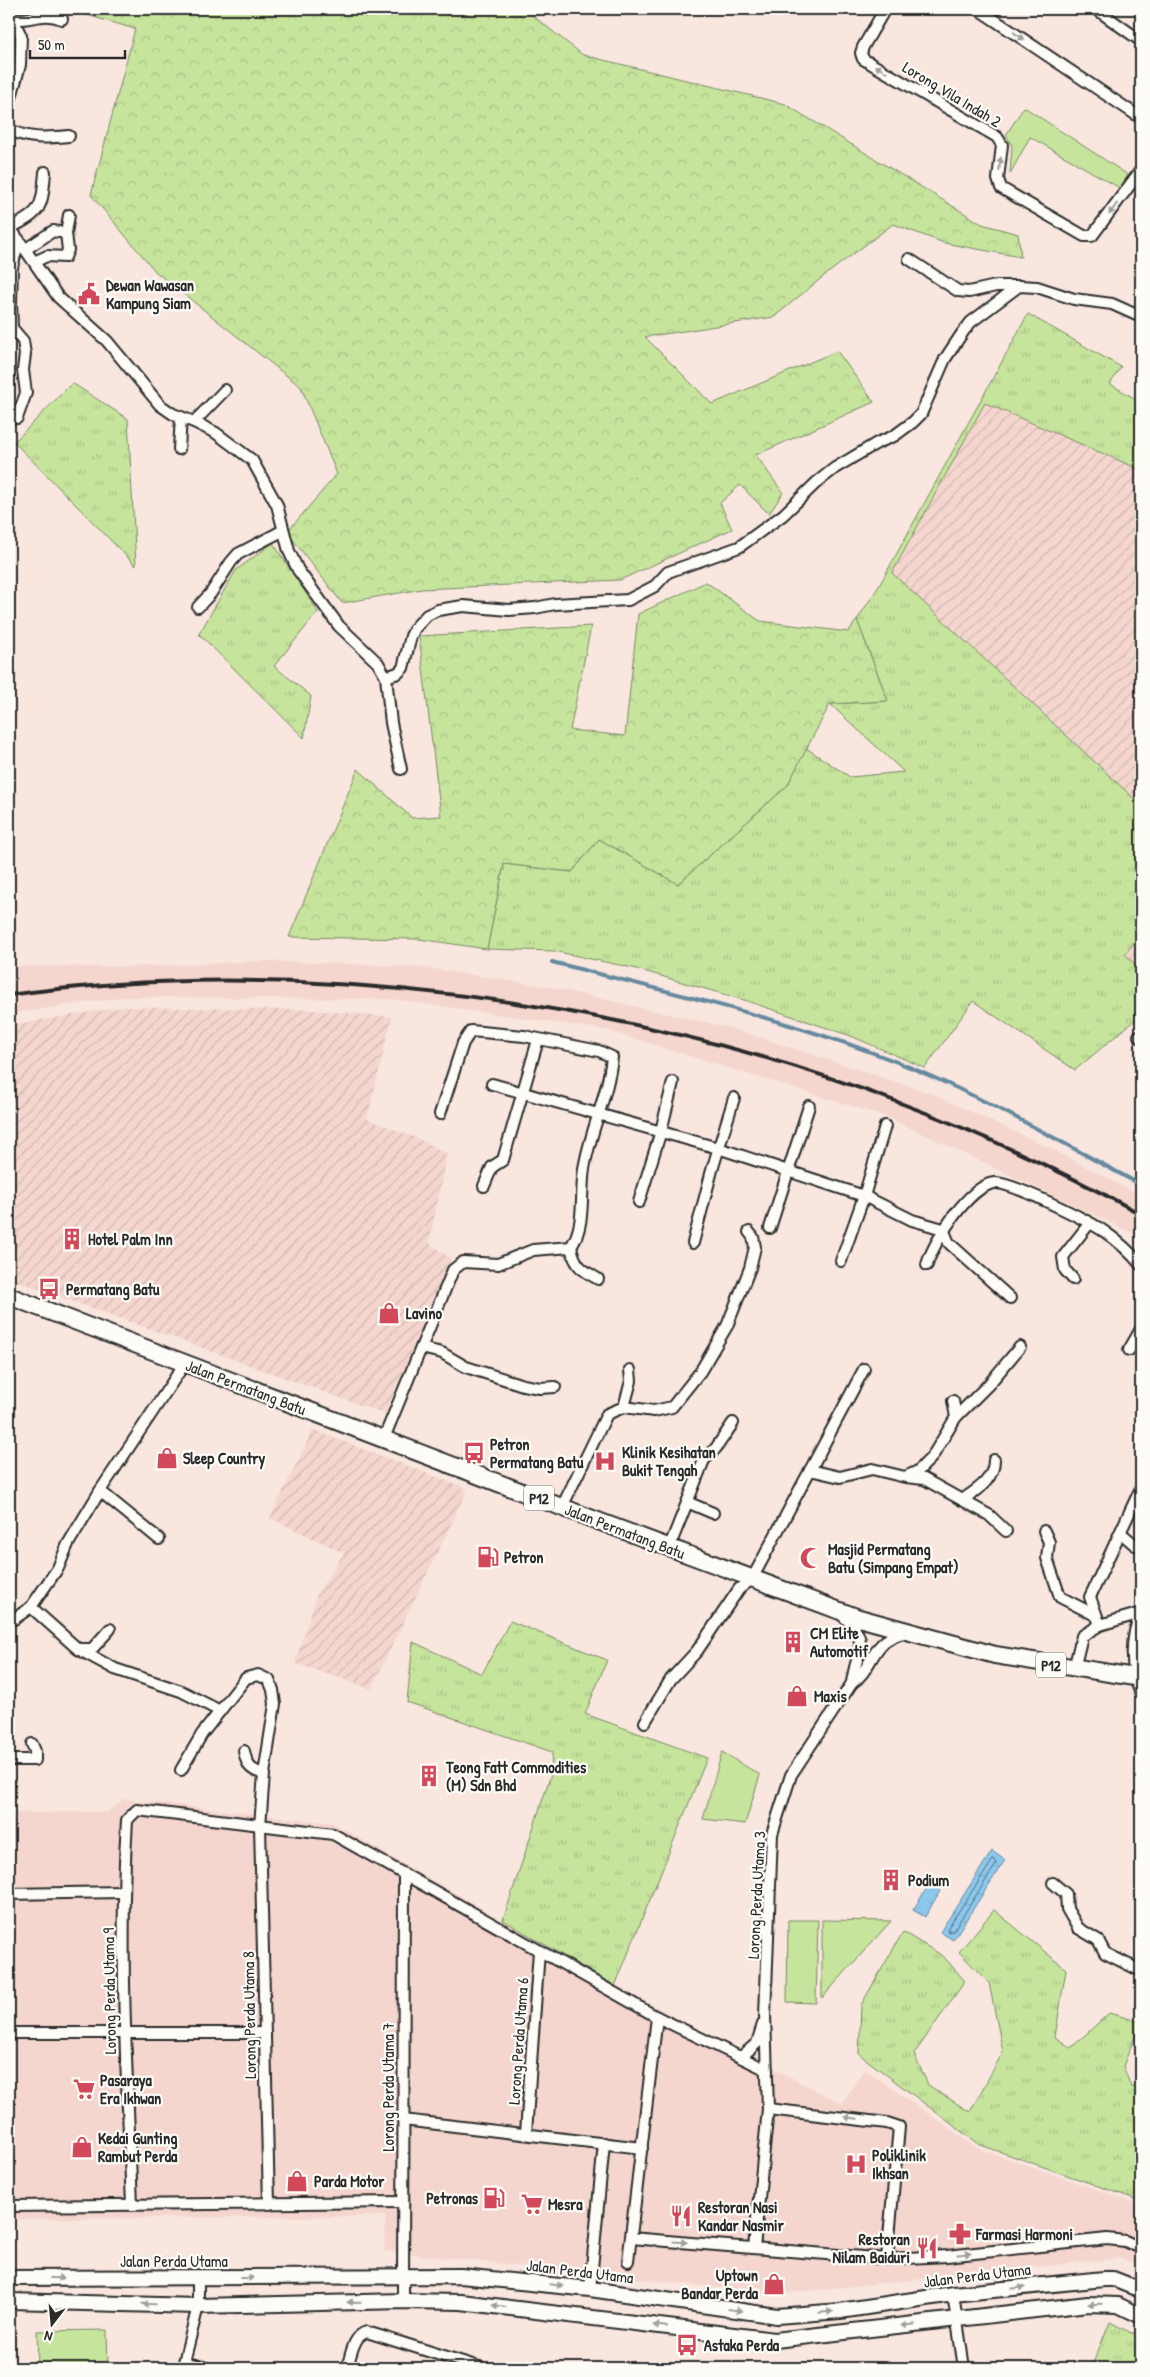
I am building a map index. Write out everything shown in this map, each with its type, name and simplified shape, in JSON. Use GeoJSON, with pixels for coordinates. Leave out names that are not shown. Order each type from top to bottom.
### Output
{"type":"FeatureCollection","features":[{"type":"Feature","properties":{"kind":"main road","name":"Jalan Permatang Batu"},"geometry":{"type":"LineString","coordinates":[[9,1296],[836,1610],[905,1632],[995,1655],[1074,1669],[1138,1677]]}},
{"type":"Feature","properties":{"kind":"street","name":"Lorong Vila Indah 2"},"geometry":{"type":"LineString","coordinates":[[885,9],[860,53],[863,59],[997,137],[1002,145],[998,179],[1001,188],[1084,236],[1092,236],[1141,170]]}},
{"type":"Feature","properties":{"kind":"street"},"geometry":{"type":"LineString","coordinates":[[978,9],[1141,118]]}},
{"type":"Feature","properties":{"kind":"street"},"geometry":{"type":"LineString","coordinates":[[1096,9],[1141,41]]}},
{"type":"Feature","properties":{"kind":"street"},"geometry":{"type":"LineString","coordinates":[[11,14],[24,20],[46,14],[62,19]]}},
{"type":"Feature","properties":{"kind":"street"},"geometry":{"type":"LineString","coordinates":[[9,105],[20,65],[20,36],[11,14]]}},
{"type":"Feature","properties":{"kind":"street"},"geometry":{"type":"LineString","coordinates":[[9,128],[16,133],[40,139],[69,136]]}},
{"type":"Feature","properties":{"kind":"street"},"geometry":{"type":"LineString","coordinates":[[46,172],[42,198],[36,213],[10,227],[36,261],[58,297],[107,340],[160,405],[231,443],[252,460],[277,505],[282,532],[289,551],[307,584],[340,626],[378,663],[386,677],[391,723],[401,769]]}},
{"type":"Feature","properties":{"kind":"street"},"geometry":{"type":"LineString","coordinates":[[36,261],[47,256],[65,257],[68,250],[66,233],[69,215]]}},
{"type":"Feature","properties":{"kind":"street"},"geometry":{"type":"LineString","coordinates":[[26,249],[53,231],[66,233]]}},
{"type":"Feature","properties":{"kind":"street"},"geometry":{"type":"LineString","coordinates":[[17,418],[26,393],[22,370],[25,354],[23,341],[10,331],[11,279],[19,240]]}},
{"type":"Feature","properties":{"kind":"street"},"geometry":{"type":"LineString","coordinates":[[909,259],[958,291],[969,292],[996,286],[1037,287],[1074,299],[1112,304],[1141,317]]}},
{"type":"Feature","properties":{"kind":"street"},"geometry":{"type":"LineString","coordinates":[[386,677],[398,673],[403,668],[410,636],[427,615],[438,610],[463,606],[509,610],[555,604],[628,600],[655,586],[668,572],[739,547],[783,515],[816,483],[835,468],[876,443],[894,436],[913,422],[921,414],[945,360],[963,332],[971,322],[1019,286]]}},
{"type":"Feature","properties":{"kind":"street"},"geometry":{"type":"LineString","coordinates":[[194,422],[226,390]]}},
{"type":"Feature","properties":{"kind":"street"},"geometry":{"type":"LineString","coordinates":[[179,449],[181,417]]}},
{"type":"Feature","properties":{"kind":"street"},"geometry":{"type":"LineString","coordinates":[[198,607],[211,593],[238,554],[282,532]]}},
{"type":"Feature","properties":{"kind":"street"},"geometry":{"type":"LineString","coordinates":[[440,1114],[463,1043],[471,1031],[524,1036],[599,1052],[612,1057],[610,1079],[584,1169],[584,1193],[577,1237],[571,1248],[573,1261],[584,1271],[598,1279]]}},
{"type":"Feature","properties":{"kind":"street"},"geometry":{"type":"LineString","coordinates":[[484,1186],[492,1167],[503,1160],[538,1040]]}},
{"type":"Feature","properties":{"kind":"street"},"geometry":{"type":"LineString","coordinates":[[639,1202],[661,1131],[673,1082]]}},
{"type":"Feature","properties":{"kind":"street"},"geometry":{"type":"LineString","coordinates":[[492,1084],[718,1148],[864,1196],[912,1220],[943,1229]]}},
{"type":"Feature","properties":{"kind":"street"},"geometry":{"type":"LineString","coordinates":[[693,1243],[718,1148],[734,1098]]}},
{"type":"Feature","properties":{"kind":"street"},"geometry":{"type":"LineString","coordinates":[[770,1228],[809,1106]]}},
{"type":"Feature","properties":{"kind":"street"},"geometry":{"type":"LineString","coordinates":[[841,1261],[864,1196],[885,1126]]}},
{"type":"Feature","properties":{"kind":"street"},"geometry":{"type":"LineString","coordinates":[[927,1265],[943,1229],[953,1220],[968,1197],[979,1189],[994,1183],[1016,1186],[1105,1232],[1141,1265]]}},
{"type":"Feature","properties":{"kind":"street"},"geometry":{"type":"LineString","coordinates":[[1073,1279],[1065,1270],[1063,1257],[1089,1224]]}},
{"type":"Feature","properties":{"kind":"street"},"geometry":{"type":"LineString","coordinates":[[943,1229],[949,1243],[1010,1298]]}},
{"type":"Feature","properties":{"kind":"street"},"geometry":{"type":"LineString","coordinates":[[562,1507],[607,1414],[624,1408],[654,1412],[672,1407],[700,1372],[727,1326],[750,1268],[755,1247],[753,1237],[749,1232]]}},
{"type":"Feature","properties":{"kind":"street"},"geometry":{"type":"LineString","coordinates":[[384,1438],[453,1270],[463,1262],[498,1264],[534,1250],[571,1248]]}},
{"type":"Feature","properties":{"kind":"street"},"geometry":{"type":"LineString","coordinates":[[1129,1350],[1141,1329]]}},
{"type":"Feature","properties":{"kind":"street"},"geometry":{"type":"LineString","coordinates":[[905,1477],[918,1471],[932,1457],[956,1417],[989,1384],[1020,1347]]}},
{"type":"Feature","properties":{"kind":"street"},"geometry":{"type":"LineString","coordinates":[[421,1348],[442,1353],[466,1367],[523,1385],[540,1388],[555,1387]]}},
{"type":"Feature","properties":{"kind":"street"},"geometry":{"type":"LineString","coordinates":[[14,1619],[31,1607],[58,1568],[68,1544],[100,1491],[185,1363]]}},
{"type":"Feature","properties":{"kind":"street"},"geometry":{"type":"LineString","coordinates":[[645,1722],[671,1679],[697,1651],[740,1589],[752,1579],[864,1369]]}},
{"type":"Feature","properties":{"kind":"street"},"geometry":{"type":"LineString","coordinates":[[624,1408],[631,1381],[630,1370]]}},
{"type":"Feature","properties":{"kind":"street"},"geometry":{"type":"LineString","coordinates":[[953,1402],[956,1417]]}},
{"type":"Feature","properties":{"kind":"street"},"geometry":{"type":"LineString","coordinates":[[669,1548],[704,1460],[716,1448],[733,1423]]}},
{"type":"Feature","properties":{"kind":"street"},"geometry":{"type":"LineString","coordinates":[[962,1500],[983,1486],[994,1471],[994,1460]]}},
{"type":"Feature","properties":{"kind":"street"},"geometry":{"type":"LineString","coordinates":[[810,1470],[840,1477],[872,1469],[905,1477],[924,1479],[989,1515],[1006,1531]]}},
{"type":"Feature","properties":{"kind":"street"},"geometry":{"type":"LineString","coordinates":[[1100,1625],[1090,1597],[1141,1488]]}},
{"type":"Feature","properties":{"kind":"street"},"geometry":{"type":"LineString","coordinates":[[100,1491],[159,1539]]}},
{"type":"Feature","properties":{"kind":"street"},"geometry":{"type":"LineString","coordinates":[[687,1502],[713,1513]]}},
{"type":"Feature","properties":{"kind":"street"},"geometry":{"type":"LineString","coordinates":[[1044,1530],[1049,1542],[1047,1558],[1060,1597],[1096,1615]]}},
{"type":"Feature","properties":{"kind":"street"},"geometry":{"type":"LineString","coordinates":[[1121,1533],[1135,1545]]}},
{"type":"Feature","properties":{"kind":"street"},"geometry":{"type":"LineString","coordinates":[[31,1607],[78,1649],[115,1669],[181,1691],[220,1711]]}},
{"type":"Feature","properties":{"kind":"street","name":"Lorong Perda Utama 3"},"geometry":{"type":"LineString","coordinates":[[836,1610],[849,1621],[860,1637],[861,1645],[852,1683]]}},
{"type":"Feature","properties":{"kind":"street"},"geometry":{"type":"LineString","coordinates":[[1074,1669],[1082,1636],[1100,1625],[1141,1613]]}},
{"type":"Feature","properties":{"kind":"street"},"geometry":{"type":"LineString","coordinates":[[1141,1613],[1134,1629],[1141,1694]]}},
{"type":"Feature","properties":{"kind":"street"},"geometry":{"type":"LineString","coordinates":[[78,1649],[92,1649],[110,1629]]}},
{"type":"Feature","properties":{"kind":"street","name":"Lorong Perda Utama 3"},"geometry":{"type":"LineString","coordinates":[[754,2248],[768,2109],[765,2016],[772,1834],[791,1775],[852,1683],[861,1675],[882,1644],[889,1638],[905,1632]]}},
{"type":"Feature","properties":{"kind":"street","name":"Lorong Perda Utama 8"},"geometry":{"type":"LineString","coordinates":[[181,1770],[202,1734],[246,1678],[258,1674],[269,1680],[273,1690],[274,1704],[264,1774],[260,1826],[269,2204]]}},
{"type":"Feature","properties":{"kind":"street"},"geometry":{"type":"LineString","coordinates":[[9,1760],[35,1760],[35,1751],[32,1744]]}},
{"type":"Feature","properties":{"kind":"street"},"geometry":{"type":"LineString","coordinates":[[244,1752],[247,1764],[252,1770],[264,1774]]}},
{"type":"Feature","properties":{"kind":"street","name":"Lorong Perda Utama 9"},"geometry":{"type":"LineString","coordinates":[[132,2205],[125,2033],[122,1892],[127,1820],[136,1810],[260,1826]]}},
{"type":"Feature","properties":{"kind":"street"},"geometry":{"type":"LineString","coordinates":[[260,1826],[333,1834],[657,2018],[767,2070]]}},
{"type":"Feature","properties":{"kind":"street","name":"Lorong Perda Utama 7"},"geometry":{"type":"LineString","coordinates":[[402,2300],[404,1874]]}},
{"type":"Feature","properties":{"kind":"street"},"geometry":{"type":"LineString","coordinates":[[1053,1883],[1066,1894],[1067,1909],[1078,1928],[1098,1940],[1105,1953],[1141,1971]]}},
{"type":"Feature","properties":{"kind":"street"},"geometry":{"type":"LineString","coordinates":[[9,1894],[122,1892]]}},
{"type":"Feature","properties":{"kind":"street","name":"Lorong Perda Utama 6"},"geometry":{"type":"LineString","coordinates":[[526,2133],[539,1951]]}},
{"type":"Feature","properties":{"kind":"street"},"geometry":{"type":"LineString","coordinates":[[741,2057],[756,2043],[765,2016]]}},
{"type":"Feature","properties":{"kind":"street"},"geometry":{"type":"LineString","coordinates":[[628,2261],[657,2018]]}},
{"type":"Feature","properties":{"kind":"street"},"geometry":{"type":"LineString","coordinates":[[9,2033],[265,2033]]}},
{"type":"Feature","properties":{"kind":"street"},"geometry":{"type":"LineString","coordinates":[[768,2109],[869,2121],[899,2127],[887,2258]]}},
{"type":"Feature","properties":{"kind":"street"},"geometry":{"type":"LineString","coordinates":[[403,2120],[642,2148]]}},
{"type":"Feature","properties":{"kind":"street"},"geometry":{"type":"LineString","coordinates":[[590,2289],[604,2143]]}},
{"type":"Feature","properties":{"kind":"street"},"geometry":{"type":"LineString","coordinates":[[9,2206],[403,2202]]}},
{"type":"Feature","properties":{"kind":"street"},"geometry":{"type":"LineString","coordinates":[[631,2238],[887,2258],[947,2256],[1107,2239],[1125,2241],[1141,2248]]}},
{"type":"Feature","properties":{"kind":"street","name":"Jalan Perda Utama"},"geometry":{"type":"LineString","coordinates":[[9,2278],[461,2276],[590,2289],[777,2316],[840,2311],[953,2294],[1104,2279],[1113,2279],[1141,2290]]}},
{"type":"Feature","properties":{"kind":"street"},"geometry":{"type":"LineString","coordinates":[[198,2278],[198,2306],[184,2362],[207,2368]]}},
{"type":"Feature","properties":{"kind":"street"},"geometry":{"type":"LineString","coordinates":[[953,2294],[964,2368]]}},
{"type":"Feature","properties":{"kind":"street"},"geometry":{"type":"LineString","coordinates":[[9,2301],[198,2306],[402,2300],[461,2302],[775,2340],[1088,2304],[1118,2306],[1141,2316]]}},
{"type":"Feature","properties":{"kind":"street"},"geometry":{"type":"LineString","coordinates":[[346,2368],[357,2338],[362,2333],[368,2332],[482,2368]]}},
{"type":"Feature","properties":{"kind":"shaded area"},"geometry":{"type":"Polygon","coordinates":[[[985,403],[1141,470],[1141,805],[892,573],[985,403]]]}},
{"type":"Feature","properties":{"kind":"shaded area"},"geometry":{"type":"Polygon","coordinates":[[[1141,934],[1141,971],[1124,954],[1141,934]]]}},
{"type":"Feature","properties":{"kind":"shaded area"},"geometry":{"type":"Polygon","coordinates":[[[266,961],[421,967],[550,987],[730,1028],[930,1093],[1052,1149],[1141,1196],[1141,1237],[887,1117],[606,1030],[391,999],[125,997],[9,1014],[9,966],[127,967],[266,961]]]}},
{"type":"Feature","properties":{"kind":"shaded area"},"geometry":{"type":"Polygon","coordinates":[[[124,1007],[314,1010],[392,1017],[367,1119],[419,1139],[447,1154],[429,1243],[451,1259],[385,1414],[9,1278],[9,1025],[124,1007]]]}},
{"type":"Feature","properties":{"kind":"shaded area"},"geometry":{"type":"Polygon","coordinates":[[[313,1430],[468,1489],[371,1689],[295,1663],[317,1594],[344,1553],[270,1518],[313,1430]]]}},
{"type":"Feature","properties":{"kind":"shaded area"},"geometry":{"type":"Polygon","coordinates":[[[124,1799],[333,1823],[615,1986],[842,2104],[864,2069],[977,2148],[1141,2205],[1141,2267],[1121,2258],[778,2294],[384,2251],[386,2216],[9,2219],[9,1813],[107,1812],[124,1799]]]}},
{"type":"Feature","properties":{"kind":"green space"},"geometry":{"type":"Polygon","coordinates":[[[66,9],[524,9],[583,55],[785,104],[982,224],[1018,234],[1021,257],[944,243],[893,224],[824,276],[774,317],[645,337],[712,404],[837,351],[874,402],[756,455],[783,493],[769,514],[740,485],[720,503],[732,529],[620,580],[422,589],[342,603],[287,532],[337,474],[301,387],[156,272],[91,195],[135,29],[66,9]]]}},
{"type":"Feature","properties":{"kind":"green space"},"geometry":{"type":"Polygon","coordinates":[[[1024,107],[1128,175],[1120,188],[1030,137],[1010,174],[1012,146],[1006,135],[1024,107]]]}},
{"type":"Feature","properties":{"kind":"green space"},"geometry":{"type":"Polygon","coordinates":[[[1028,314],[1121,367],[1110,384],[1141,402],[1141,470],[985,403],[892,573],[1141,805],[1141,934],[1125,954],[1141,971],[1141,1015],[1075,1070],[973,1001],[925,1068],[851,1036],[744,1000],[633,968],[554,951],[487,949],[504,864],[572,872],[599,839],[678,884],[787,786],[806,748],[850,777],[904,772],[830,704],[888,701],[857,620],[879,586],[1028,314]]]}},
{"type":"Feature","properties":{"kind":"green space"},"geometry":{"type":"Polygon","coordinates":[[[72,383],[128,419],[136,566],[14,442],[72,383]]]}},
{"type":"Feature","properties":{"kind":"green space"},"geometry":{"type":"Polygon","coordinates":[[[273,543],[318,612],[274,666],[311,696],[304,738],[199,634],[236,570],[273,543]]]}},
{"type":"Feature","properties":{"kind":"green space"},"geometry":{"type":"Polygon","coordinates":[[[706,582],[760,621],[848,632],[857,620],[888,701],[830,704],[787,786],[678,884],[599,839],[572,872],[504,864],[487,949],[419,939],[289,937],[358,769],[412,818],[441,816],[419,636],[591,626],[570,730],[625,736],[638,614],[706,582]]]}},
{"type":"Feature","properties":{"kind":"green space"},"geometry":{"type":"Polygon","coordinates":[[[510,1621],[607,1660],[585,1714],[707,1758],[615,1986],[503,1920],[551,1774],[552,1752],[407,1702],[413,1642],[482,1674],[510,1621]]]}},
{"type":"Feature","properties":{"kind":"green space"},"geometry":{"type":"Polygon","coordinates":[[[722,1752],[760,1775],[745,1824],[703,1819],[722,1752]]]}},
{"type":"Feature","properties":{"kind":"green space"},"geometry":{"type":"Polygon","coordinates":[[[994,1910],[1066,1969],[1055,2037],[1071,2048],[1109,2013],[1141,2022],[1123,2066],[1131,2087],[1141,2087],[1141,2201],[978,2144],[859,2054],[861,2005],[903,1932],[943,1956],[965,1981],[914,2054],[928,2085],[970,2112],[1003,2052],[989,1983],[959,1952],[994,1910]]]}},
{"type":"Feature","properties":{"kind":"green space"},"geometry":{"type":"Polygon","coordinates":[[[788,1920],[818,1920],[816,2003],[787,2002],[788,1920]]]}},
{"type":"Feature","properties":{"kind":"green space"},"geometry":{"type":"Polygon","coordinates":[[[822,1920],[891,1921],[822,1998],[822,1920]]]}},
{"type":"Feature","properties":{"kind":"green space"},"geometry":{"type":"Polygon","coordinates":[[[1110,2322],[1141,2338],[1141,2368],[1091,2368],[1110,2322]]]}},
{"type":"Feature","properties":{"kind":"green space"},"geometry":{"type":"Polygon","coordinates":[[[107,2330],[108,2368],[38,2368],[37,2331],[107,2330]]]}},
{"type":"Feature","properties":{"kind":"water"},"geometry":{"type":"Polygon","coordinates":[[[992,1851],[1005,1860],[953,1940],[940,1932],[992,1851]]]}},
{"type":"Feature","properties":{"kind":"water"},"geometry":{"type":"Polygon","coordinates":[[[930,1883],[941,1889],[925,1917],[913,1910],[930,1883]]]}},
{"type":"Feature","properties":{"kind":"waterway"},"geometry":{"type":"LineString","coordinates":[[552,962],[756,1015],[876,1054],[945,1082],[978,1098],[1141,1185]]}},
{"type":"Feature","properties":{"kind":"railway"},"geometry":{"type":"LineString","coordinates":[[9,995],[118,984],[230,981],[344,985],[458,995],[571,1012],[683,1036],[791,1066],[895,1101],[1020,1153],[1141,1214]]}},
{"type":"Feature","properties":{"kind":"place","name":"Dewan Wawasan Kampung Siam"},"geometry":{"type":"Point","coordinates":[89,294]}},
{"type":"Feature","properties":{"kind":"place","name":"Hotel Palm Inn"},"geometry":{"type":"Point","coordinates":[72,1239]}},
{"type":"Feature","properties":{"kind":"place","name":"Permatang Batu"},"geometry":{"type":"Point","coordinates":[49,1289]}},
{"type":"Feature","properties":{"kind":"place","name":"Lavino"},"geometry":{"type":"Point","coordinates":[389,1313]}},
{"type":"Feature","properties":{"kind":"place","name":"Petron Permatang Batu"},"geometry":{"type":"Point","coordinates":[474,1453]}},
{"type":"Feature","properties":{"kind":"place","name":"Sleep Country"},"geometry":{"type":"Point","coordinates":[167,1458]}},
{"type":"Feature","properties":{"kind":"place","name":"Klinik Kesihatan Bukit Tengah"},"geometry":{"type":"Point","coordinates":[605,1461]}},
{"type":"Feature","properties":{"kind":"place","name":"Petron"},"geometry":{"type":"Point","coordinates":[488,1557]}},
{"type":"Feature","properties":{"kind":"place","name":"Masjid Permatang Batu (Simpang Empat)"},"geometry":{"type":"Point","coordinates":[811,1558]}},
{"type":"Feature","properties":{"kind":"place","name":"CM Elite Automotif"},"geometry":{"type":"Point","coordinates":[793,1642]}},
{"type":"Feature","properties":{"kind":"place","name":"Maxis"},"geometry":{"type":"Point","coordinates":[797,1696]}},
{"type":"Feature","properties":{"kind":"place","name":"Teong Fatt Commodities (M) Sdn Bhd"},"geometry":{"type":"Point","coordinates":[429,1776]}},
{"type":"Feature","properties":{"kind":"place","name":"Podium"},"geometry":{"type":"Point","coordinates":[891,1880]}},
{"type":"Feature","properties":{"kind":"place","name":"Pasaraya Era Ikhwan"},"geometry":{"type":"Point","coordinates":[84,2089]}},
{"type":"Feature","properties":{"kind":"place","name":"Kedai Gunting Rambut Perda"},"geometry":{"type":"Point","coordinates":[82,2147]}},
{"type":"Feature","properties":{"kind":"place","name":"Poliklinik Ikhsan"},"geometry":{"type":"Point","coordinates":[856,2164]}},
{"type":"Feature","properties":{"kind":"place","name":"Parda Motor"},"geometry":{"type":"Point","coordinates":[297,2181]}},
{"type":"Feature","properties":{"kind":"place","name":"Petronas"},"geometry":{"type":"Point","coordinates":[494,2198]}},
{"type":"Feature","properties":{"kind":"place","name":"Mesra"},"geometry":{"type":"Point","coordinates":[532,2204]}},
{"type":"Feature","properties":{"kind":"place","name":"Restoran Nasi Kandar Nasmir"},"geometry":{"type":"Point","coordinates":[681,2216]}},
{"type":"Feature","properties":{"kind":"place","name":"Farmasi Harmoni"},"geometry":{"type":"Point","coordinates":[960,2234]}},
{"type":"Feature","properties":{"kind":"place","name":"Restoran Nilam Baiduri"},"geometry":{"type":"Point","coordinates":[927,2248]}},
{"type":"Feature","properties":{"kind":"place","name":"Uptown Bandar Perda"},"geometry":{"type":"Point","coordinates":[774,2284]}},
{"type":"Feature","properties":{"kind":"place","name":"Astaka Perda"},"geometry":{"type":"Point","coordinates":[687,2345]}}]}
